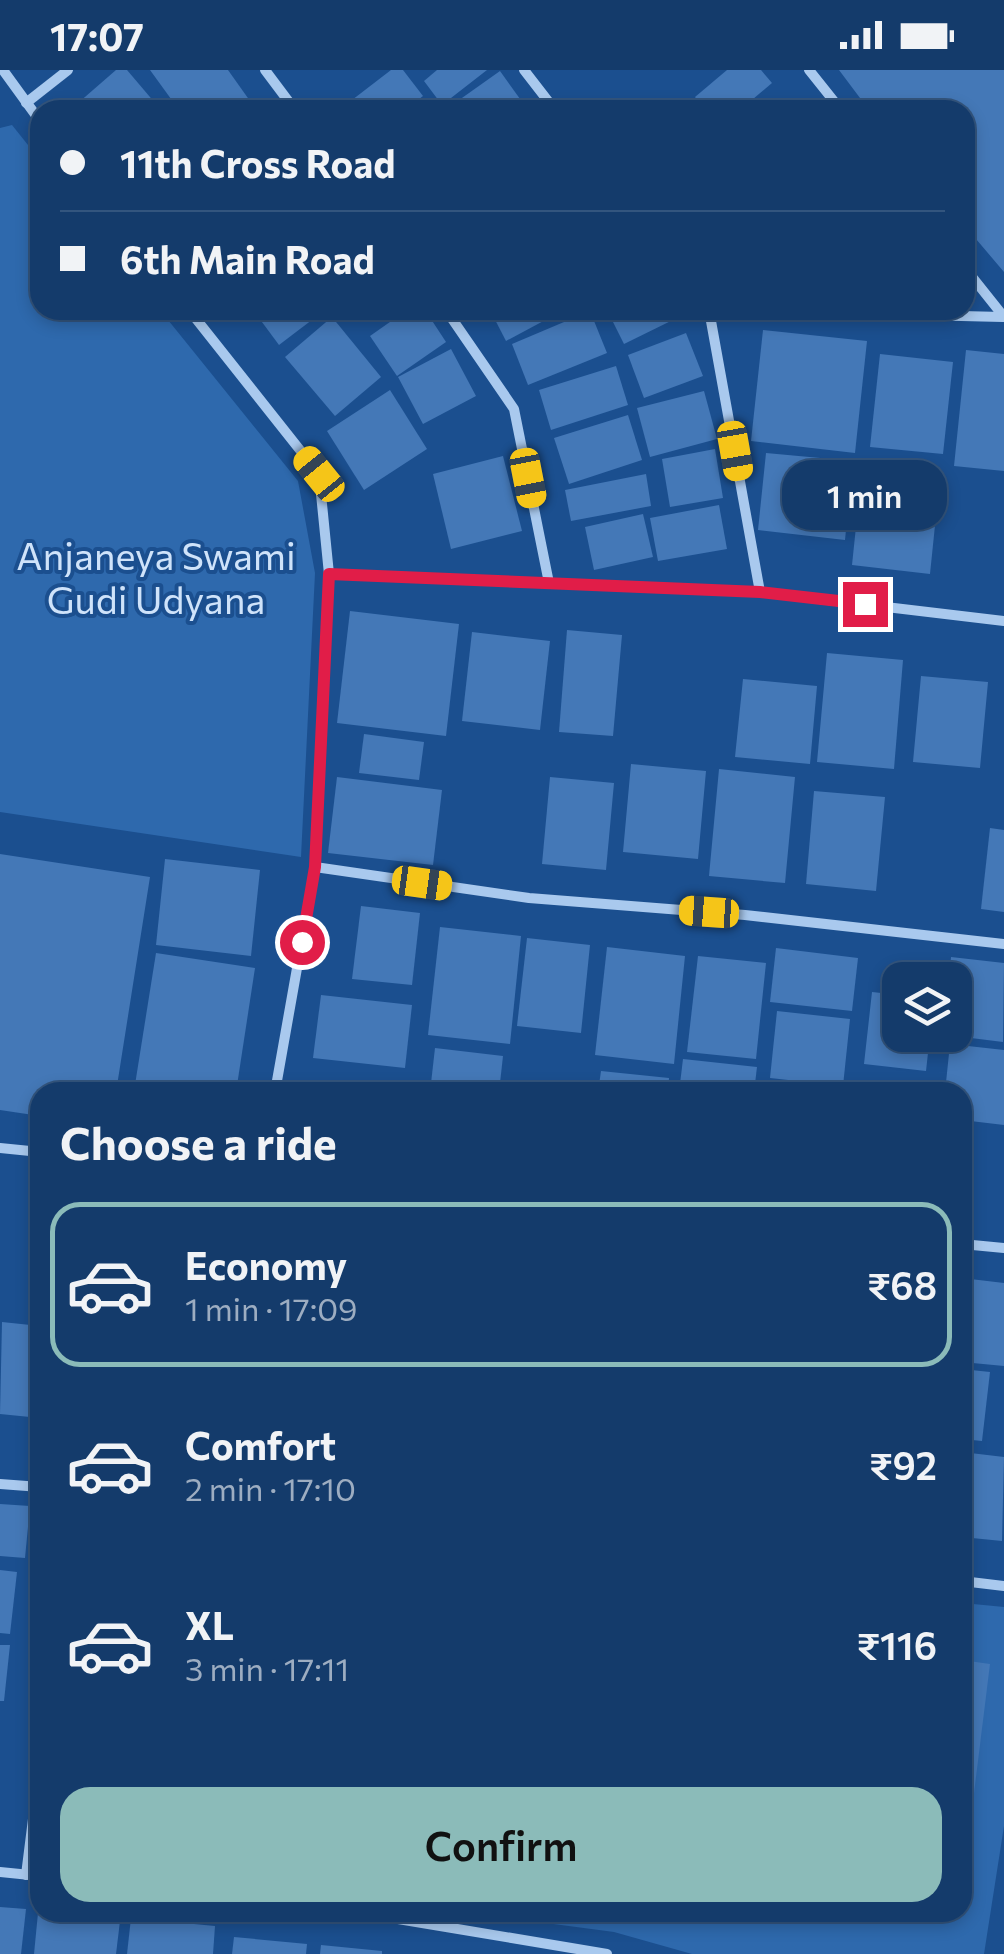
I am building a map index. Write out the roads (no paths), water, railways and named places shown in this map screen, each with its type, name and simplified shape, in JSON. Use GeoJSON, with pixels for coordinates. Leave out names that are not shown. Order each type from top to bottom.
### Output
{"type":"FeatureCollection","features":[{"type":"Feature","properties":{"kind":"street"},"geometry":{"type":"LineString","coordinates":[[3,70],[30,109]]}},
{"type":"Feature","properties":{"kind":"street"},"geometry":{"type":"LineString","coordinates":[[31,100],[68,70]]}},
{"type":"Feature","properties":{"kind":"street"},"geometry":{"type":"LineString","coordinates":[[264,70],[287,100]]}},
{"type":"Feature","properties":{"kind":"street"},"geometry":{"type":"LineString","coordinates":[[524,70],[547,100]]}},
{"type":"Feature","properties":{"kind":"street"},"geometry":{"type":"LineString","coordinates":[[809,70],[833,100]]}},
{"type":"Feature","properties":{"kind":"street"},"geometry":{"type":"LineString","coordinates":[[26,104],[30,101]]}},
{"type":"Feature","properties":{"kind":"street"},"geometry":{"type":"LineString","coordinates":[[975,281],[1004,317]]}},
{"type":"Feature","properties":{"kind":"street"},"geometry":{"type":"LineString","coordinates":[[975,316],[1004,317]]}},
{"type":"Feature","properties":{"kind":"street"},"geometry":{"type":"LineString","coordinates":[[198,320],[319,474],[329,574],[315,867],[277,1082]]}},
{"type":"Feature","properties":{"kind":"street"},"geometry":{"type":"LineString","coordinates":[[453,320],[514,408],[549,584]]}},
{"type":"Feature","properties":{"kind":"street"},"geometry":{"type":"LineString","coordinates":[[711,320],[760,592]]}},
{"type":"Feature","properties":{"kind":"street"},"geometry":{"type":"LineString","coordinates":[[329,574],[760,592],[1004,621]]}},
{"type":"Feature","properties":{"kind":"street"},"geometry":{"type":"LineString","coordinates":[[315,867],[529,898],[745,915],[1004,944]]}},
{"type":"Feature","properties":{"kind":"street"},"geometry":{"type":"LineString","coordinates":[[0,1148],[30,1151]]}},
{"type":"Feature","properties":{"kind":"street"},"geometry":{"type":"LineString","coordinates":[[972,1245],[1004,1248]]}},
{"type":"Feature","properties":{"kind":"street"},"geometry":{"type":"LineString","coordinates":[[0,1484],[30,1486]]}},
{"type":"Feature","properties":{"kind":"street"},"geometry":{"type":"LineString","coordinates":[[972,1582],[1004,1586]]}},
{"type":"Feature","properties":{"kind":"street"},"geometry":{"type":"LineString","coordinates":[[26,1875],[30,1843]]}},
{"type":"Feature","properties":{"kind":"street"},"geometry":{"type":"LineString","coordinates":[[0,1872],[30,1875]]}},
{"type":"Feature","properties":{"kind":"street"},"geometry":{"type":"LineString","coordinates":[[416,1922],[607,1954]]}},
{"type":"Feature","properties":{"kind":"park label","name":"Anjaneya Swami Gudi Udyana"},"geometry":{"type":"Point","coordinates":[156,576]}}]}
